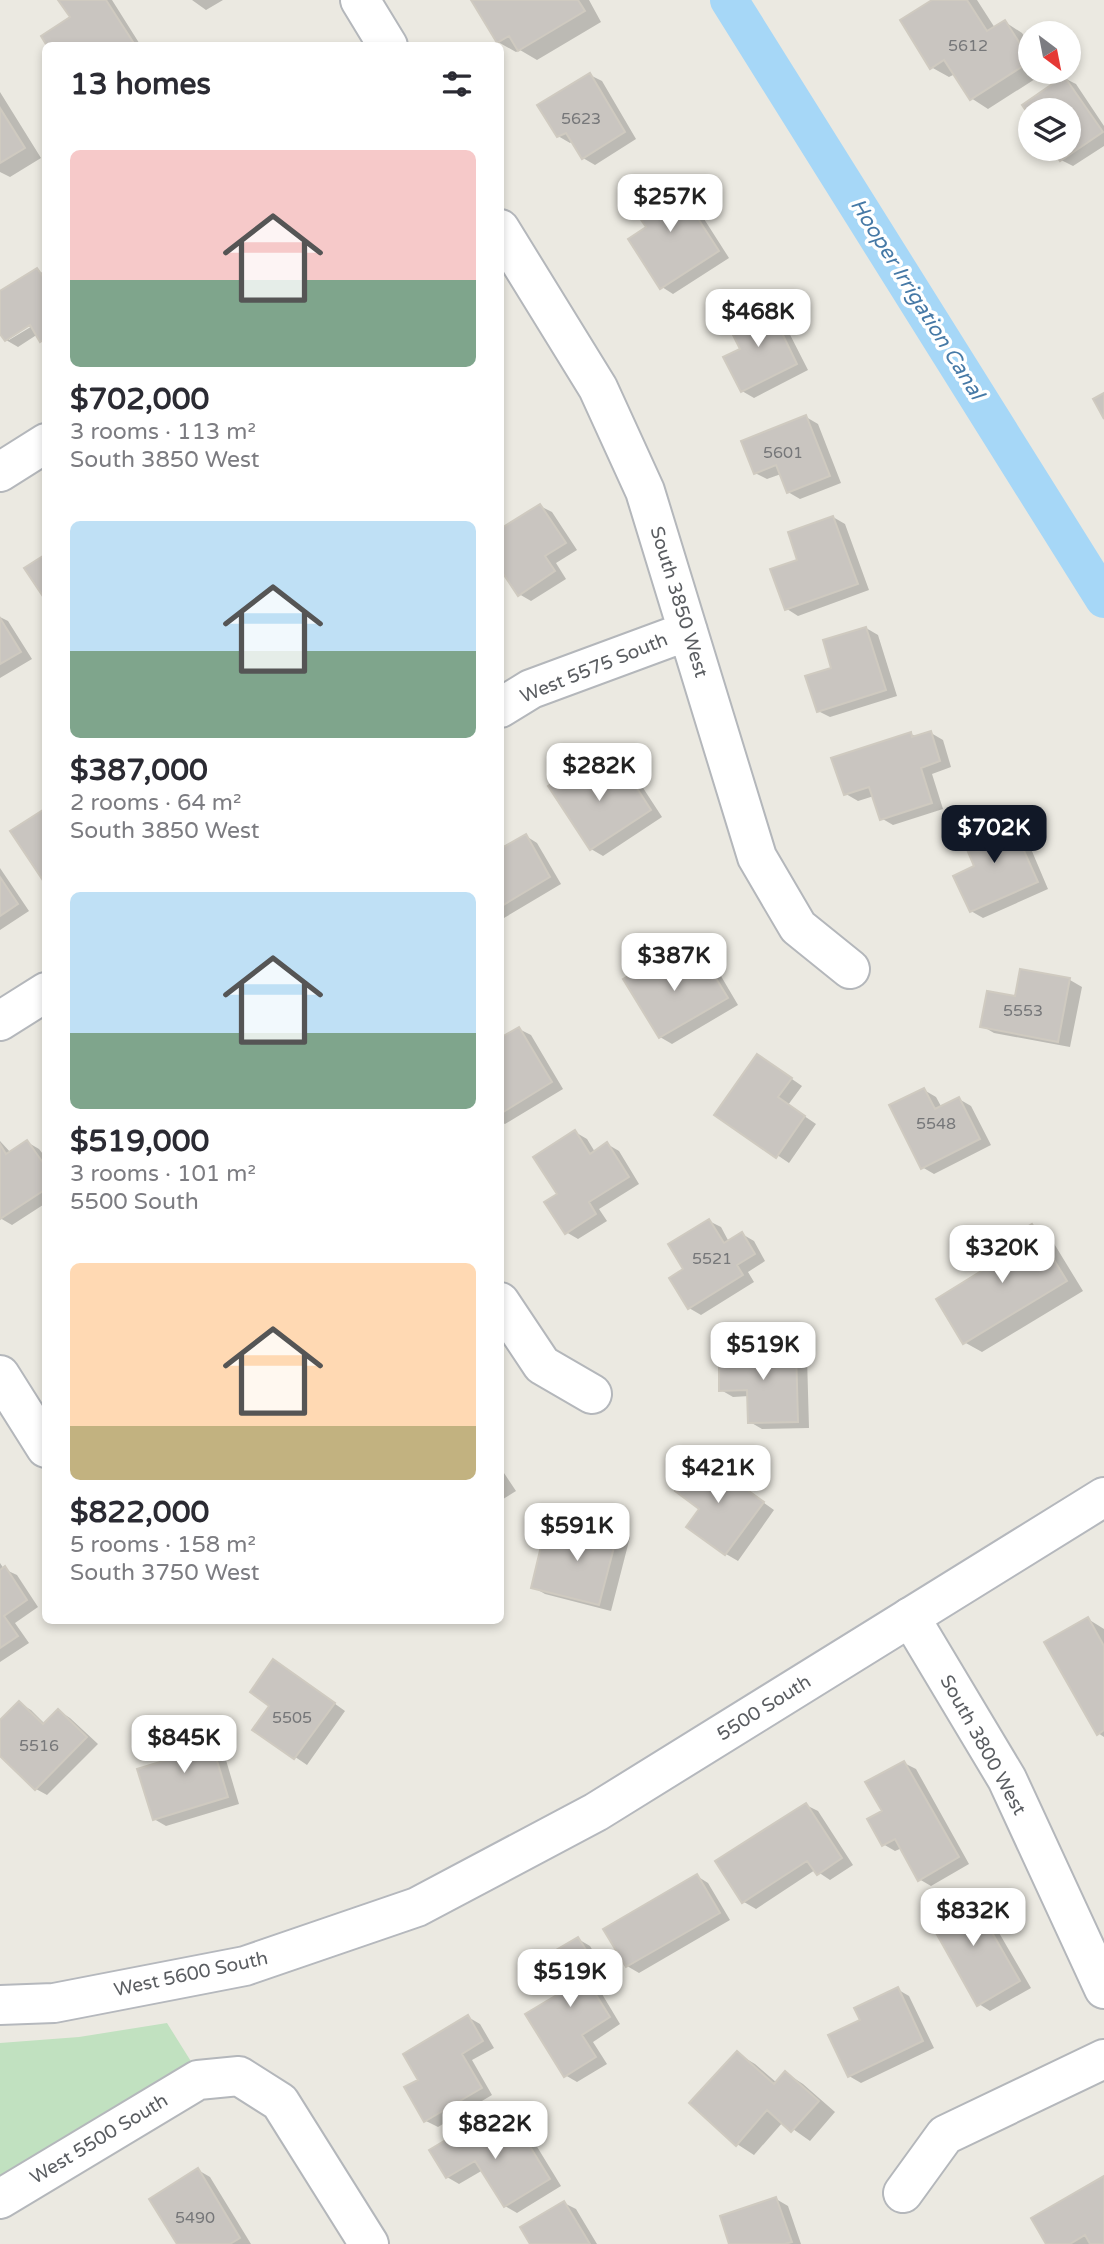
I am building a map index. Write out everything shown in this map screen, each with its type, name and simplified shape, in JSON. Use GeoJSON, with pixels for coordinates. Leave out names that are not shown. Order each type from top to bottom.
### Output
{"type":"FeatureCollection","features":[{"type":"Feature","properties":{"kind":"street"},"geometry":{"type":"LineString","coordinates":[[360,0],[386,42]]}},
{"type":"Feature","properties":{"kind":"street","name":"South 3850 West"},"geometry":{"type":"LineString","coordinates":[[504,235],[598,388],[645,491],[757,857],[798,928],[850,970]]}},
{"type":"Feature","properties":{"kind":"street"},"geometry":{"type":"LineString","coordinates":[[0,472],[42,446]]}},
{"type":"Feature","properties":{"kind":"street","name":"West 5575 South"},"geometry":{"type":"LineString","coordinates":[[504,706],[531,689],[688,631]]}},
{"type":"Feature","properties":{"kind":"street"},"geometry":{"type":"LineString","coordinates":[[0,1021],[42,995]]}},
{"type":"Feature","properties":{"kind":"street"},"geometry":{"type":"LineString","coordinates":[[504,1308],[541,1365],[592,1394]]}},
{"type":"Feature","properties":{"kind":"street"},"geometry":{"type":"LineString","coordinates":[[0,1375],[42,1442]]}},
{"type":"Feature","properties":{"kind":"street","name":"5500 South"},"geometry":{"type":"LineString","coordinates":[[418,1907],[596,1812],[1104,1497]]}},
{"type":"Feature","properties":{"kind":"street","name":"South 3800 West"},"geometry":{"type":"LineString","coordinates":[[910,1618],[1007,1779],[1104,1989]]}},
{"type":"Feature","properties":{"kind":"street","name":"West 5600 South"},"geometry":{"type":"LineString","coordinates":[[0,2005],[54,2003],[245,1966],[418,1907]]}},
{"type":"Feature","properties":{"kind":"street"},"geometry":{"type":"LineString","coordinates":[[903,2193],[944,2135],[1104,2059]]}},
{"type":"Feature","properties":{"kind":"street","name":"West 5500 South"},"geometry":{"type":"LineString","coordinates":[[0,2199],[198,2080],[239,2076],[280,2102],[369,2244]]}},
{"type":"Feature","properties":{"kind":"green space"},"geometry":{"type":"Polygon","coordinates":[[[167,2023],[192,2063],[0,2182],[0,2043],[79,2037],[167,2023]]]}},
{"type":"Feature","properties":{"kind":"building"},"geometry":{"type":"Polygon","coordinates":[[[58,0],[106,0],[133,42],[45,42],[41,36],[70,17],[58,0]]]}},
{"type":"Feature","properties":{"kind":"building"},"geometry":{"type":"Polygon","coordinates":[[[471,0],[578,0],[585,11],[518,51],[509,36],[496,42],[471,0]]]}},
{"type":"Feature","properties":{"kind":"building"},"geometry":{"type":"Polygon","coordinates":[[[932,0],[967,0],[987,31],[1005,20],[1018,40],[1018,69],[970,100],[944,60],[930,69],[900,20],[932,0]]]}},
{"type":"Feature","properties":{"kind":"building"},"geometry":{"type":"Polygon","coordinates":[[[590,73],[625,132],[582,159],[566,133],[557,137],[537,105],[590,73]]]}},
{"type":"Feature","properties":{"kind":"building"},"geometry":{"type":"Polygon","coordinates":[[[1052,84],[1070,84],[1079,98],[1032,98],[1052,84]]]}},
{"type":"Feature","properties":{"kind":"building"},"geometry":{"type":"Polygon","coordinates":[[[1081,100],[1103,132],[1081,147],[1081,100]]]}},
{"type":"Feature","properties":{"kind":"building"},"geometry":{"type":"Polygon","coordinates":[[[0,108],[25,148],[0,163],[0,108]]]}},
{"type":"Feature","properties":{"kind":"building"},"geometry":{"type":"Polygon","coordinates":[[[671,177],[719,251],[660,289],[628,239],[646,227],[630,204],[671,177]]]}},
{"type":"Feature","properties":{"kind":"building"},"geometry":{"type":"Polygon","coordinates":[[[37,268],[42,275],[42,341],[40,342],[30,325],[5,341],[0,334],[0,291],[37,268]]]}},
{"type":"Feature","properties":{"kind":"building"},"geometry":{"type":"Polygon","coordinates":[[[768,304],[797,364],[741,392],[723,357],[740,349],[728,325],[768,304]]]}},
{"type":"Feature","properties":{"kind":"building"},"geometry":{"type":"Polygon","coordinates":[[[1104,393],[1104,419],[1093,399],[1104,393]]]}},
{"type":"Feature","properties":{"kind":"building"},"geometry":{"type":"Polygon","coordinates":[[[806,415],[830,476],[787,493],[776,465],[754,474],[741,441],[806,415]]]}},
{"type":"Feature","properties":{"kind":"building"},"geometry":{"type":"Polygon","coordinates":[[[540,504],[566,543],[545,556],[555,571],[518,596],[504,575],[504,526],[540,504]]]}},
{"type":"Feature","properties":{"kind":"building"},"geometry":{"type":"Polygon","coordinates":[[[833,516],[858,584],[785,610],[770,569],[797,560],[788,532],[833,516]]]}},
{"type":"Feature","properties":{"kind":"building"},"geometry":{"type":"Polygon","coordinates":[[[42,557],[42,595],[24,568],[42,557]]]}},
{"type":"Feature","properties":{"kind":"building"},"geometry":{"type":"Polygon","coordinates":[[[0,618],[21,652],[0,664],[0,618]]]}},
{"type":"Feature","properties":{"kind":"building"},"geometry":{"type":"Polygon","coordinates":[[[866,627],[886,690],[817,712],[805,676],[831,668],[823,640],[866,627]]]}},
{"type":"Feature","properties":{"kind":"building"},"geometry":{"type":"Polygon","coordinates":[[[931,731],[940,761],[921,768],[932,803],[880,820],[869,787],[844,795],[831,758],[911,732],[912,737],[931,731]]]}},
{"type":"Feature","properties":{"kind":"building"},"geometry":{"type":"Polygon","coordinates":[[[582,763],[595,783],[622,765],[651,810],[590,850],[548,786],[582,763]]]}},
{"type":"Feature","properties":{"kind":"building"},"geometry":{"type":"Polygon","coordinates":[[[42,811],[42,879],[10,831],[42,811]]]}},
{"type":"Feature","properties":{"kind":"building"},"geometry":{"type":"Polygon","coordinates":[[[1008,815],[1038,882],[970,912],[953,876],[974,866],[961,835],[1008,815]]]}},
{"type":"Feature","properties":{"kind":"building"},"geometry":{"type":"Polygon","coordinates":[[[526,834],[550,877],[504,905],[504,847],[526,834]]]}},
{"type":"Feature","properties":{"kind":"building"},"geometry":{"type":"Polygon","coordinates":[[[0,877],[18,904],[0,916],[0,877]]]}},
{"type":"Feature","properties":{"kind":"building"},"geometry":{"type":"Polygon","coordinates":[[[669,952],[683,975],[706,962],[728,998],[659,1038],[623,979],[669,952]]]}},
{"type":"Feature","properties":{"kind":"building"},"geometry":{"type":"Polygon","coordinates":[[[1020,969],[1070,978],[1058,1042],[980,1027],[987,991],[1015,996],[1020,969]]]}},
{"type":"Feature","properties":{"kind":"building"},"geometry":{"type":"Polygon","coordinates":[[[519,1027],[552,1082],[504,1112],[504,1036],[519,1027]]]}},
{"type":"Feature","properties":{"kind":"building"},"geometry":{"type":"Polygon","coordinates":[[[757,1054],[792,1078],[778,1097],[805,1116],[776,1158],[714,1115],[757,1054]]]}},
{"type":"Feature","properties":{"kind":"building"},"geometry":{"type":"Polygon","coordinates":[[[924,1088],[935,1109],[959,1097],[980,1139],[921,1169],[889,1105],[924,1088]]]}},
{"type":"Feature","properties":{"kind":"building"},"geometry":{"type":"Polygon","coordinates":[[[575,1130],[590,1154],[607,1142],[629,1177],[589,1202],[596,1214],[565,1234],[544,1202],[557,1194],[533,1157],[575,1130]]]}},
{"type":"Feature","properties":{"kind":"building"},"geometry":{"type":"Polygon","coordinates":[[[27,1140],[42,1161],[42,1192],[0,1219],[0,1144],[6,1154],[27,1140]]]}},
{"type":"Feature","properties":{"kind":"building"},"geometry":{"type":"Polygon","coordinates":[[[709,1219],[724,1243],[742,1232],[755,1254],[737,1265],[743,1275],[688,1309],[669,1278],[683,1269],[668,1244],[709,1219]]]}},
{"type":"Feature","properties":{"kind":"building"},"geometry":{"type":"Polygon","coordinates":[[[1032,1224],[1067,1281],[963,1344],[936,1299],[983,1270],[976,1259],[1032,1224]]]}},
{"type":"Feature","properties":{"kind":"building"},"geometry":{"type":"Polygon","coordinates":[[[796,1348],[798,1422],[748,1423],[747,1390],[719,1391],[719,1351],[796,1348]]]}},
{"type":"Feature","properties":{"kind":"building"},"geometry":{"type":"Polygon","coordinates":[[[700,1456],[764,1502],[725,1555],[686,1527],[699,1509],[675,1491],[700,1456]]]}},
{"type":"Feature","properties":{"kind":"building"},"geometry":{"type":"Polygon","coordinates":[[[576,1518],[619,1528],[599,1605],[531,1588],[543,1538],[569,1544],[576,1518]]]}},
{"type":"Feature","properties":{"kind":"building"},"geometry":{"type":"Polygon","coordinates":[[[5,1566],[27,1600],[4,1616],[18,1636],[0,1648],[0,1570],[5,1566]]]}},
{"type":"Feature","properties":{"kind":"building"},"geometry":{"type":"Polygon","coordinates":[[[1088,1617],[1104,1646],[1104,1730],[1097,1735],[1044,1642],[1088,1617]]]}},
{"type":"Feature","properties":{"kind":"building"},"geometry":{"type":"Polygon","coordinates":[[[273,1659],[335,1703],[294,1759],[252,1730],[269,1706],[250,1692],[273,1659]]]}},
{"type":"Feature","properties":{"kind":"building"},"geometry":{"type":"Polygon","coordinates":[[[19,1701],[43,1724],[58,1709],[87,1737],[35,1790],[0,1756],[0,1720],[19,1701]]]}},
{"type":"Feature","properties":{"kind":"building"},"geometry":{"type":"Polygon","coordinates":[[[206,1724],[228,1797],[153,1820],[137,1769],[170,1759],[163,1736],[206,1724]]]}},
{"type":"Feature","properties":{"kind":"building"},"geometry":{"type":"Polygon","coordinates":[[[904,1761],[959,1857],[918,1881],[895,1839],[882,1846],[867,1819],[882,1811],[865,1782],[904,1761]]]}},
{"type":"Feature","properties":{"kind":"building"},"geometry":{"type":"Polygon","coordinates":[[[806,1803],[842,1858],[817,1875],[807,1861],[742,1903],[715,1861],[806,1803]]]}},
{"type":"Feature","properties":{"kind":"building"},"geometry":{"type":"Polygon","coordinates":[[[697,1874],[720,1913],[626,1967],[603,1929],[697,1874]]]}},
{"type":"Feature","properties":{"kind":"building"},"geometry":{"type":"Polygon","coordinates":[[[968,1891],[1020,1981],[977,2006],[926,1915],[968,1891]]]}},
{"type":"Feature","properties":{"kind":"building"},"geometry":{"type":"Polygon","coordinates":[[[578,1937],[601,1974],[588,1982],[610,2017],[582,2035],[596,2057],[564,2077],[525,2014],[565,1990],[544,1957],[578,1937]]]}},
{"type":"Feature","properties":{"kind":"building"},"geometry":{"type":"Polygon","coordinates":[[[898,1987],[923,2041],[848,2077],[828,2035],[860,2020],[854,2008],[898,1987]]]}},
{"type":"Feature","properties":{"kind":"building"},"geometry":{"type":"Polygon","coordinates":[[[468,2015],[483,2041],[462,2054],[482,2088],[424,2122],[404,2087],[418,2080],[403,2054],[468,2015]]]}},
{"type":"Feature","properties":{"kind":"building"},"geometry":{"type":"Polygon","coordinates":[[[737,2051],[774,2084],[785,2071],[819,2101],[791,2132],[767,2110],[736,2146],[689,2103],[737,2051]]]}},
{"type":"Feature","properties":{"kind":"building"},"geometry":{"type":"Polygon","coordinates":[[[513,2119],[550,2179],[504,2207],[475,2161],[446,2178],[429,2150],[464,2129],[473,2143],[513,2119]]]}},
{"type":"Feature","properties":{"kind":"building"},"geometry":{"type":"Polygon","coordinates":[[[198,2168],[240,2238],[230,2244],[177,2244],[149,2199],[198,2168]]]}},
{"type":"Feature","properties":{"kind":"building"},"geometry":{"type":"Polygon","coordinates":[[[1104,2176],[1104,2244],[1090,2244],[1085,2235],[1070,2244],[1046,2244],[1031,2218],[1104,2176]]]}},
{"type":"Feature","properties":{"kind":"building"},"geometry":{"type":"Polygon","coordinates":[[[776,2197],[792,2242],[729,2244],[720,2216],[776,2197]]]}},
{"type":"Feature","properties":{"kind":"building"},"geometry":{"type":"Polygon","coordinates":[[[564,2201],[590,2244],[530,2244],[520,2227],[564,2201]]]}},
{"type":"Feature","properties":{"kind":"waterway","name":"Hooper Irrigation Canal"},"geometry":{"type":"LineString","coordinates":[[729,0],[1104,599]]}}]}
